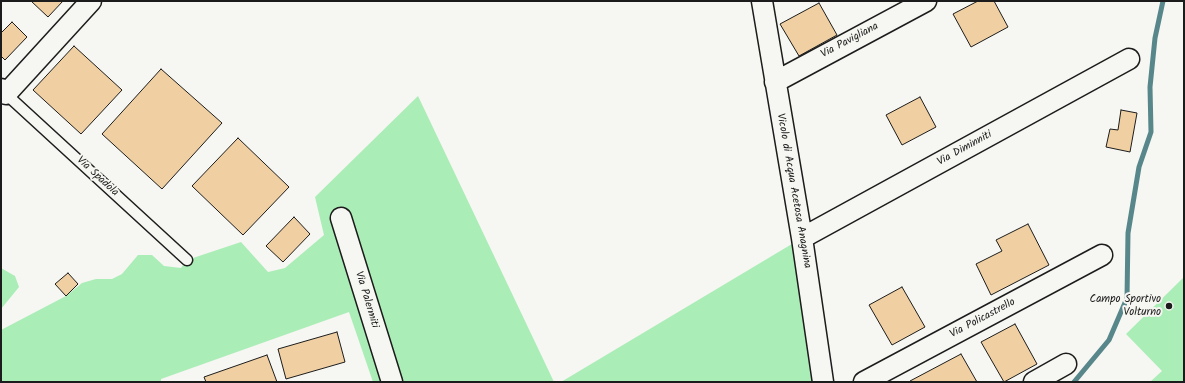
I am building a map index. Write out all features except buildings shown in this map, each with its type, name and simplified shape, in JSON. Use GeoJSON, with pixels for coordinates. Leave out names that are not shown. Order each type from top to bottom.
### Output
{"type":"FeatureCollection","features":[{"type":"Feature","properties":{"kind":"street","name":"Via Spadola"},"geometry":{"type":"LineString","coordinates":[[4,91],[91,1]]}},
{"type":"Feature","properties":{"kind":"street","name":"Vicolo di Acqua Acetosa Anagnina"},"geometry":{"type":"LineString","coordinates":[[762,1],[802,238],[822,382]]}},
{"type":"Feature","properties":{"kind":"street","name":"Via Pavigliana"},"geometry":{"type":"LineString","coordinates":[[775,82],[926,1]]}},
{"type":"Feature","properties":{"kind":"street","name":"Via Diminniti"},"geometry":{"type":"LineString","coordinates":[[802,238],[1129,59]]}},
{"type":"Feature","properties":{"kind":"street","name":"Via Palermiti"},"geometry":{"type":"LineString","coordinates":[[341,218],[392,382]]}},
{"type":"Feature","properties":{"kind":"street","name":"Via Policastrello"},"geometry":{"type":"LineString","coordinates":[[864,382],[1102,255]]}},
{"type":"Feature","properties":{"kind":"street"},"geometry":{"type":"LineString","coordinates":[[1034,382],[1066,364]]}},
{"type":"Feature","properties":{"kind":"lane","name":"Via Spadola"},"geometry":{"type":"LineString","coordinates":[[4,91],[187,260]]}},
{"type":"Feature","properties":{"kind":"green space"},"geometry":{"type":"Polygon","coordinates":[[[418,96],[554,382],[373,382],[349,312],[161,379],[161,382],[1,382],[1,330],[66,296],[82,283],[96,279],[112,279],[122,274],[138,255],[152,255],[164,266],[181,268],[187,260],[241,242],[268,272],[285,268],[324,235],[315,197],[418,96]]]}},
{"type":"Feature","properties":{"kind":"green space"},"geometry":{"type":"Polygon","coordinates":[[[802,238],[823,382],[561,382],[802,238]]]}},
{"type":"Feature","properties":{"kind":"green space"},"geometry":{"type":"Polygon","coordinates":[[[1,268],[15,276],[19,287],[1,309],[1,268]]]}},
{"type":"Feature","properties":{"kind":"green space","name":"Campo Sportivo Volturno"},"geometry":{"type":"Polygon","coordinates":[[[1184,277],[1184,382],[1150,382],[1162,371],[1126,334],[1184,277]]]}},
{"type":"Feature","properties":{"kind":"waterway"},"geometry":{"type":"LineString","coordinates":[[1074,382],[1109,340],[1127,298],[1128,233],[1139,167],[1151,132],[1150,87],[1155,38],[1163,1]]}},
{"type":"Feature","properties":{"kind":"place","name":"Campo Sportivo Volturno"},"geometry":{"type":"Point","coordinates":[1169,306]}}]}
